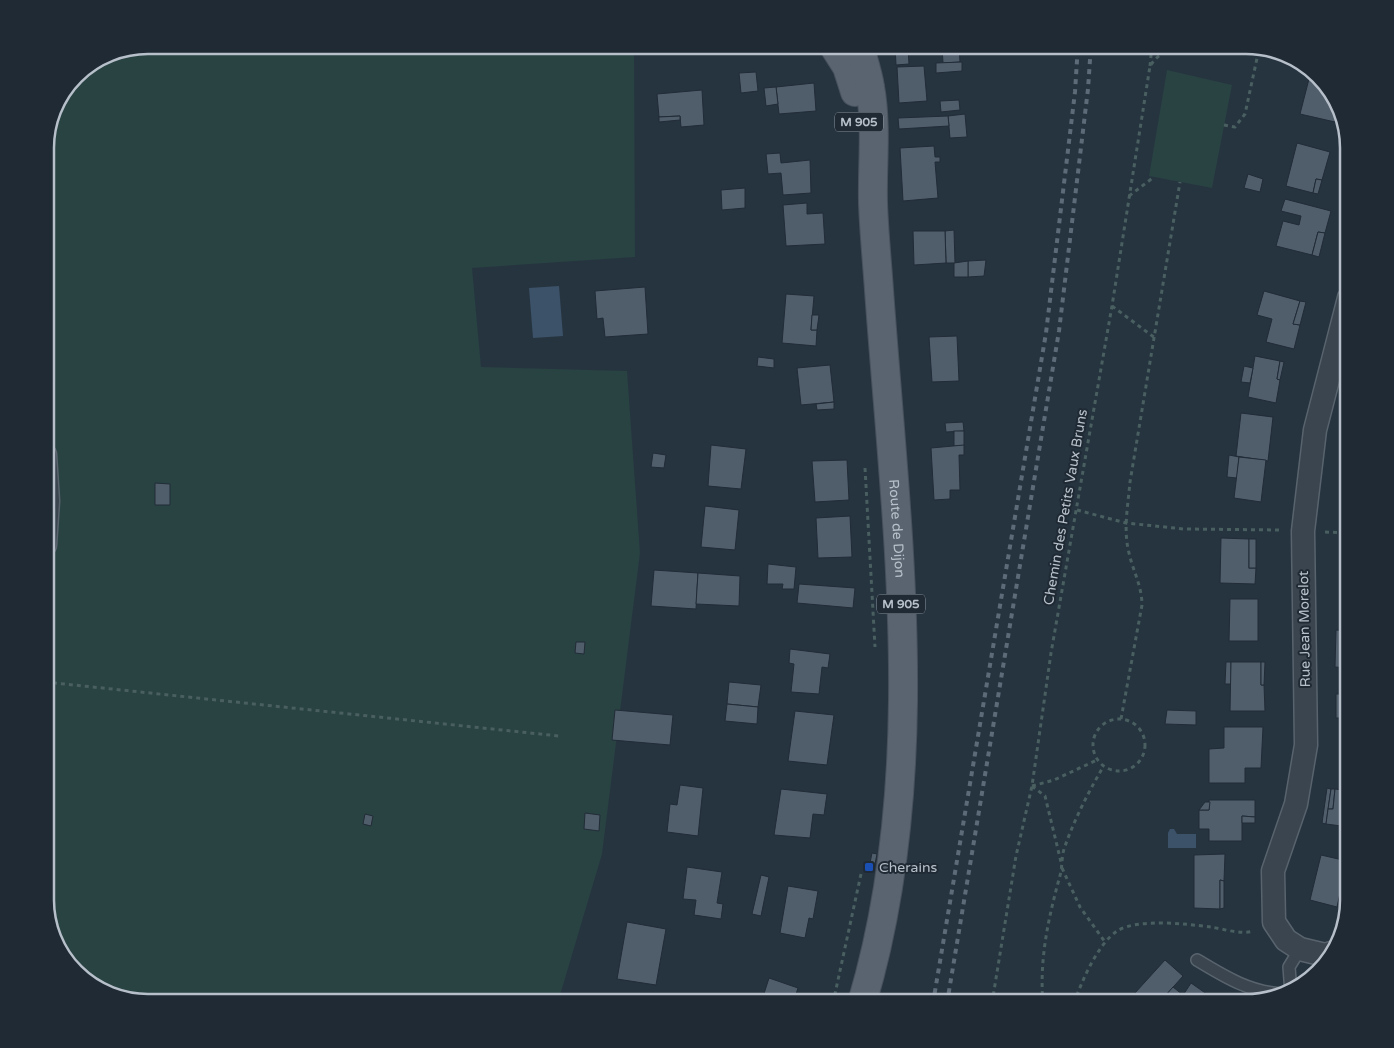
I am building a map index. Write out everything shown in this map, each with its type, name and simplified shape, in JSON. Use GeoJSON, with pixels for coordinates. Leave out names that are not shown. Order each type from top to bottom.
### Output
{"type":"FeatureCollection","features":[{"type":"Feature","properties":{"kind":"main road","name":"Route de Dijon"},"geometry":{"type":"LineString","coordinates":[[839,54],[844,61],[854,90],[873,202]]}},
{"type":"Feature","properties":{"kind":"main road","name":"Route de Dijon"},"geometry":{"type":"LineString","coordinates":[[861,54],[870,88],[873,115],[873,202],[901,592],[904,709],[901,775],[892,849],[882,917],[864,994]]}},
{"type":"Feature","properties":{"kind":"street","name":"Rue Jean Morelot"},"geometry":{"type":"LineString","coordinates":[[1274,922],[1273,871],[1296,804],[1306,745],[1303,531],[1315,430],[1340,333]]}},
{"type":"Feature","properties":{"kind":"street"},"geometry":{"type":"LineString","coordinates":[[1274,922],[1286,940],[1300,949],[1323,954]]}},
{"type":"Feature","properties":{"kind":"lane"},"geometry":{"type":"LineString","coordinates":[[1290,983],[1289,968],[1300,949]]}},
{"type":"Feature","properties":{"kind":"lane"},"geometry":{"type":"LineString","coordinates":[[1197,960],[1234,982],[1263,992]]}},
{"type":"Feature","properties":{"kind":"path","name":"Chemin des Petits Vaux Bruns"},"geometry":{"type":"LineString","coordinates":[[993,994],[1016,856],[1032,786],[1051,653],[1112,306],[1151,54]]}},
{"type":"Feature","properties":{"kind":"path"},"geometry":{"type":"LineString","coordinates":[[1150,66],[1156,56],[1160,54]]}},
{"type":"Feature","properties":{"kind":"path"},"geometry":{"type":"LineString","coordinates":[[1224,125],[1236,127],[1245,114],[1258,55]]}},
{"type":"Feature","properties":{"kind":"path"},"geometry":{"type":"LineString","coordinates":[[1129,196],[1154,177]]}},
{"type":"Feature","properties":{"kind":"path"},"geometry":{"type":"LineString","coordinates":[[1121,719],[1142,605],[1142,589],[1128,552],[1126,523],[1130,482],[1180,182]]}},
{"type":"Feature","properties":{"kind":"path"},"geometry":{"type":"LineString","coordinates":[[1112,306],[1155,338]]}},
{"type":"Feature","properties":{"kind":"path"},"geometry":{"type":"LineString","coordinates":[[1076,510],[1126,523],[1184,529],[1340,533]]}},
{"type":"Feature","properties":{"kind":"path"},"geometry":{"type":"LineString","coordinates":[[54,683],[559,736]]}},
{"type":"Feature","properties":{"kind":"path"},"geometry":{"type":"LineString","coordinates":[[1121,719],[1137,726],[1142,733],[1145,750],[1142,758],[1128,770],[1111,771],[1103,767],[1097,760],[1092,744],[1098,729],[1112,720],[1121,719]]}},
{"type":"Feature","properties":{"kind":"path"},"geometry":{"type":"LineString","coordinates":[[1032,786],[1054,780],[1097,760]]}},
{"type":"Feature","properties":{"kind":"path"},"geometry":{"type":"LineString","coordinates":[[1042,994],[1041,977],[1048,920],[1062,866],[1063,851],[1084,800],[1103,767]]}},
{"type":"Feature","properties":{"kind":"path"},"geometry":{"type":"LineString","coordinates":[[1032,786],[1045,796],[1062,866],[1080,907],[1105,942]]}},
{"type":"Feature","properties":{"kind":"path"},"geometry":{"type":"LineString","coordinates":[[1077,994],[1082,980],[1105,942],[1116,932],[1129,926],[1180,924],[1250,932],[1274,922]]}},
{"type":"Feature","properties":{"kind":"green space"},"geometry":{"type":"Polygon","coordinates":[[[148,54],[634,54],[635,257],[472,268],[481,367],[627,371],[640,553],[602,854],[560,994],[142,994],[106,985],[86,971],[66,947],[59,930],[54,906],[54,142],[57,123],[66,101],[81,81],[106,63],[123,57],[148,54]]]}},
{"type":"Feature","properties":{"kind":"green space"},"geometry":{"type":"Polygon","coordinates":[[[1167,70],[1232,85],[1212,188],[1149,176],[1167,70]]]}},
{"type":"Feature","properties":{"kind":"water"},"geometry":{"type":"Polygon","coordinates":[[[559,286],[563,336],[533,338],[529,288],[559,286]]]}},
{"type":"Feature","properties":{"kind":"water"},"geometry":{"type":"Polygon","coordinates":[[[1170,829],[1174,829],[1177,834],[1196,834],[1196,848],[1168,848],[1168,833],[1170,829]]]}},
{"type":"Feature","properties":{"kind":"building"},"geometry":{"type":"Polygon","coordinates":[[[895,54],[908,54],[909,64],[896,65],[895,54]]]}},
{"type":"Feature","properties":{"kind":"building"},"geometry":{"type":"Polygon","coordinates":[[[942,54],[960,54],[960,62],[943,63],[942,54]]]}},
{"type":"Feature","properties":{"kind":"building"},"geometry":{"type":"Polygon","coordinates":[[[962,62],[962,71],[936,73],[936,63],[962,62]]]}},
{"type":"Feature","properties":{"kind":"building"},"geometry":{"type":"Polygon","coordinates":[[[924,66],[927,101],[899,103],[897,67],[924,66]]]}},
{"type":"Feature","properties":{"kind":"building"},"geometry":{"type":"Polygon","coordinates":[[[756,72],[758,91],[741,93],[739,73],[756,72]]]}},
{"type":"Feature","properties":{"kind":"building"},"geometry":{"type":"Polygon","coordinates":[[[1309,78],[1328,101],[1336,120],[1335,122],[1300,114],[1309,78]]]}},
{"type":"Feature","properties":{"kind":"building"},"geometry":{"type":"Polygon","coordinates":[[[814,83],[816,111],[779,114],[776,87],[814,83]]]}},
{"type":"Feature","properties":{"kind":"building"},"geometry":{"type":"Polygon","coordinates":[[[776,87],[778,104],[766,106],[764,88],[776,87]]]}},
{"type":"Feature","properties":{"kind":"building"},"geometry":{"type":"Polygon","coordinates":[[[702,90],[704,125],[681,127],[680,116],[659,117],[657,94],[702,90]]]}},
{"type":"Feature","properties":{"kind":"building"},"geometry":{"type":"Polygon","coordinates":[[[959,100],[960,110],[941,112],[940,101],[959,100]]]}},
{"type":"Feature","properties":{"kind":"building"},"geometry":{"type":"Polygon","coordinates":[[[965,114],[967,137],[950,138],[948,116],[965,114]]]}},
{"type":"Feature","properties":{"kind":"building"},"geometry":{"type":"Polygon","coordinates":[[[680,116],[680,120],[659,122],[659,117],[680,116]]]}},
{"type":"Feature","properties":{"kind":"building"},"geometry":{"type":"Polygon","coordinates":[[[948,116],[949,126],[899,129],[898,118],[948,116]]]}},
{"type":"Feature","properties":{"kind":"building"},"geometry":{"type":"Polygon","coordinates":[[[1297,143],[1330,152],[1322,180],[1316,179],[1313,193],[1286,186],[1297,143]]]}},
{"type":"Feature","properties":{"kind":"building"},"geometry":{"type":"Polygon","coordinates":[[[934,146],[935,157],[940,157],[940,162],[935,162],[938,198],[903,201],[900,148],[934,146]]]}},
{"type":"Feature","properties":{"kind":"building"},"geometry":{"type":"Polygon","coordinates":[[[780,153],[781,163],[810,160],[811,193],[783,195],[781,173],[768,174],[766,154],[780,153]]]}},
{"type":"Feature","properties":{"kind":"building"},"geometry":{"type":"Polygon","coordinates":[[[1248,174],[1263,179],[1260,192],[1244,188],[1248,174]]]}},
{"type":"Feature","properties":{"kind":"building"},"geometry":{"type":"Polygon","coordinates":[[[1316,179],[1322,180],[1318,194],[1313,193],[1316,179]]]}},
{"type":"Feature","properties":{"kind":"building"},"geometry":{"type":"Polygon","coordinates":[[[745,188],[745,208],[722,210],[721,190],[745,188]]]}},
{"type":"Feature","properties":{"kind":"building"},"geometry":{"type":"Polygon","coordinates":[[[1285,199],[1331,211],[1325,233],[1318,232],[1312,255],[1276,246],[1283,221],[1299,225],[1301,216],[1281,211],[1285,199]]]}},
{"type":"Feature","properties":{"kind":"building"},"geometry":{"type":"Polygon","coordinates":[[[807,203],[807,214],[823,213],[825,244],[786,246],[783,205],[807,203]]]}},
{"type":"Feature","properties":{"kind":"building"},"geometry":{"type":"Polygon","coordinates":[[[954,230],[955,263],[946,263],[945,231],[954,230]]]}},
{"type":"Feature","properties":{"kind":"building"},"geometry":{"type":"Polygon","coordinates":[[[913,231],[945,231],[946,263],[914,265],[913,231]]]}},
{"type":"Feature","properties":{"kind":"building"},"geometry":{"type":"Polygon","coordinates":[[[1318,232],[1325,233],[1319,257],[1312,255],[1318,232]]]}},
{"type":"Feature","properties":{"kind":"building"},"geometry":{"type":"Polygon","coordinates":[[[986,260],[984,276],[968,277],[968,261],[986,260]]]}},
{"type":"Feature","properties":{"kind":"building"},"geometry":{"type":"Polygon","coordinates":[[[968,261],[968,277],[954,277],[954,263],[968,261]]]}},
{"type":"Feature","properties":{"kind":"building"},"geometry":{"type":"Polygon","coordinates":[[[645,287],[648,334],[605,337],[603,318],[597,319],[595,291],[645,287]]]}},
{"type":"Feature","properties":{"kind":"building"},"geometry":{"type":"Polygon","coordinates":[[[1264,291],[1300,301],[1293,324],[1300,325],[1294,349],[1266,342],[1272,319],[1257,315],[1264,291]]]}},
{"type":"Feature","properties":{"kind":"building"},"geometry":{"type":"Polygon","coordinates":[[[786,294],[814,296],[811,330],[817,330],[816,346],[782,343],[786,294]]]}},
{"type":"Feature","properties":{"kind":"building"},"geometry":{"type":"Polygon","coordinates":[[[1300,301],[1306,302],[1300,325],[1293,324],[1300,301]]]}},
{"type":"Feature","properties":{"kind":"building"},"geometry":{"type":"Polygon","coordinates":[[[812,315],[819,315],[817,330],[811,330],[812,315]]]}},
{"type":"Feature","properties":{"kind":"building"},"geometry":{"type":"Polygon","coordinates":[[[957,336],[959,381],[932,382],[929,337],[957,336]]]}},
{"type":"Feature","properties":{"kind":"building"},"geometry":{"type":"Polygon","coordinates":[[[1255,356],[1280,361],[1277,379],[1280,380],[1276,403],[1248,397],[1255,356]]]}},
{"type":"Feature","properties":{"kind":"building"},"geometry":{"type":"Polygon","coordinates":[[[758,357],[774,359],[774,368],[757,366],[758,357]]]}},
{"type":"Feature","properties":{"kind":"building"},"geometry":{"type":"Polygon","coordinates":[[[1280,361],[1284,362],[1280,380],[1277,379],[1280,361]]]}},
{"type":"Feature","properties":{"kind":"building"},"geometry":{"type":"Polygon","coordinates":[[[830,365],[834,402],[801,405],[797,368],[830,365]]]}},
{"type":"Feature","properties":{"kind":"building"},"geometry":{"type":"Polygon","coordinates":[[[1244,366],[1253,368],[1250,383],[1241,382],[1244,366]]]}},
{"type":"Feature","properties":{"kind":"building"},"geometry":{"type":"Polygon","coordinates":[[[834,402],[834,409],[817,410],[816,404],[834,402]]]}},
{"type":"Feature","properties":{"kind":"building"},"geometry":{"type":"Polygon","coordinates":[[[1241,413],[1273,417],[1268,461],[1236,456],[1241,413]]]}},
{"type":"Feature","properties":{"kind":"building"},"geometry":{"type":"Polygon","coordinates":[[[963,422],[964,431],[946,432],[945,423],[963,422]]]}},
{"type":"Feature","properties":{"kind":"building"},"geometry":{"type":"Polygon","coordinates":[[[954,431],[964,431],[964,446],[954,446],[954,431]]]}},
{"type":"Feature","properties":{"kind":"building"},"geometry":{"type":"Polygon","coordinates":[[[711,445],[746,449],[741,489],[708,486],[711,445]]]}},
{"type":"Feature","properties":{"kind":"building"},"geometry":{"type":"Polygon","coordinates":[[[964,445],[964,455],[959,455],[960,490],[950,490],[950,499],[934,500],[931,448],[964,445]]]}},
{"type":"Feature","properties":{"kind":"building"},"geometry":{"type":"Polygon","coordinates":[[[653,453],[666,455],[664,468],[651,467],[653,453]]]}},
{"type":"Feature","properties":{"kind":"building"},"geometry":{"type":"Polygon","coordinates":[[[1229,455],[1239,457],[1237,478],[1227,477],[1229,455]]]}},
{"type":"Feature","properties":{"kind":"building"},"geometry":{"type":"Polygon","coordinates":[[[1239,457],[1266,460],[1261,502],[1234,498],[1239,457]]]}},
{"type":"Feature","properties":{"kind":"building"},"geometry":{"type":"Polygon","coordinates":[[[847,460],[849,500],[815,502],[812,461],[847,460]]]}},
{"type":"Feature","properties":{"kind":"building"},"geometry":{"type":"Polygon","coordinates":[[[155,483],[170,484],[170,505],[155,505],[155,483]]]}},
{"type":"Feature","properties":{"kind":"building"},"geometry":{"type":"Polygon","coordinates":[[[705,506],[739,510],[735,550],[701,547],[705,506]]]}},
{"type":"Feature","properties":{"kind":"building"},"geometry":{"type":"Polygon","coordinates":[[[850,516],[852,557],[818,558],[816,518],[850,516]]]}},
{"type":"Feature","properties":{"kind":"building"},"geometry":{"type":"Polygon","coordinates":[[[1221,538],[1249,539],[1249,568],[1256,568],[1255,584],[1220,583],[1221,538]]]}},
{"type":"Feature","properties":{"kind":"building"},"geometry":{"type":"Polygon","coordinates":[[[1249,539],[1256,539],[1256,568],[1249,568],[1249,539]]]}},
{"type":"Feature","properties":{"kind":"building"},"geometry":{"type":"Polygon","coordinates":[[[768,564],[796,567],[794,589],[782,589],[783,584],[767,584],[768,564]]]}},
{"type":"Feature","properties":{"kind":"building"},"geometry":{"type":"Polygon","coordinates":[[[654,570],[698,573],[696,609],[651,606],[654,570]]]}},
{"type":"Feature","properties":{"kind":"building"},"geometry":{"type":"Polygon","coordinates":[[[698,573],[740,576],[739,606],[696,604],[698,573]]]}},
{"type":"Feature","properties":{"kind":"building"},"geometry":{"type":"Polygon","coordinates":[[[799,584],[855,588],[853,608],[797,603],[799,584]]]}},
{"type":"Feature","properties":{"kind":"building"},"geometry":{"type":"Polygon","coordinates":[[[1230,599],[1258,599],[1258,641],[1229,641],[1230,599]]]}},
{"type":"Feature","properties":{"kind":"building"},"geometry":{"type":"Polygon","coordinates":[[[1336,630],[1340,630],[1340,667],[1335,667],[1336,630]]]}},
{"type":"Feature","properties":{"kind":"building"},"geometry":{"type":"Polygon","coordinates":[[[576,642],[585,642],[584,654],[575,653],[576,642]]]}},
{"type":"Feature","properties":{"kind":"building"},"geometry":{"type":"Polygon","coordinates":[[[790,649],[830,654],[828,668],[822,667],[819,694],[791,692],[794,664],[789,663],[790,649]]]}},
{"type":"Feature","properties":{"kind":"building"},"geometry":{"type":"Polygon","coordinates":[[[1226,662],[1231,662],[1231,684],[1225,684],[1226,662]]]}},
{"type":"Feature","properties":{"kind":"building"},"geometry":{"type":"Polygon","coordinates":[[[1231,662],[1261,662],[1261,685],[1264,685],[1265,711],[1230,711],[1231,662]]]}},
{"type":"Feature","properties":{"kind":"building"},"geometry":{"type":"Polygon","coordinates":[[[1261,662],[1265,662],[1264,685],[1261,685],[1261,662]]]}},
{"type":"Feature","properties":{"kind":"building"},"geometry":{"type":"Polygon","coordinates":[[[729,682],[761,685],[758,707],[727,704],[729,682]]]}},
{"type":"Feature","properties":{"kind":"building"},"geometry":{"type":"Polygon","coordinates":[[[1336,694],[1340,694],[1340,718],[1336,718],[1336,694]]]}},
{"type":"Feature","properties":{"kind":"building"},"geometry":{"type":"Polygon","coordinates":[[[727,704],[758,707],[757,724],[725,721],[727,704]]]}},
{"type":"Feature","properties":{"kind":"building"},"geometry":{"type":"Polygon","coordinates":[[[615,710],[673,715],[670,745],[612,740],[615,710]]]}},
{"type":"Feature","properties":{"kind":"building"},"geometry":{"type":"Polygon","coordinates":[[[1167,710],[1196,711],[1196,725],[1165,724],[1167,710]]]}},
{"type":"Feature","properties":{"kind":"building"},"geometry":{"type":"Polygon","coordinates":[[[795,711],[834,715],[827,765],[788,761],[795,711]]]}},
{"type":"Feature","properties":{"kind":"building"},"geometry":{"type":"Polygon","coordinates":[[[1224,727],[1263,727],[1261,768],[1245,768],[1245,783],[1209,783],[1209,749],[1224,748],[1224,727]]]}},
{"type":"Feature","properties":{"kind":"building"},"geometry":{"type":"Polygon","coordinates":[[[680,785],[703,788],[698,836],[667,832],[670,804],[677,805],[680,785]]]}},
{"type":"Feature","properties":{"kind":"building"},"geometry":{"type":"Polygon","coordinates":[[[1327,788],[1331,789],[1326,824],[1322,823],[1327,788]]]}},
{"type":"Feature","properties":{"kind":"building"},"geometry":{"type":"Polygon","coordinates":[[[781,789],[827,794],[824,815],[813,814],[810,838],[774,835],[781,789]]]}},
{"type":"Feature","properties":{"kind":"building"},"geometry":{"type":"Polygon","coordinates":[[[1331,789],[1335,789],[1333,809],[1328,809],[1331,789]]]}},
{"type":"Feature","properties":{"kind":"building"},"geometry":{"type":"Polygon","coordinates":[[[1335,789],[1340,790],[1340,826],[1326,824],[1328,809],[1333,809],[1335,789]]]}},
{"type":"Feature","properties":{"kind":"building"},"geometry":{"type":"Polygon","coordinates":[[[1209,800],[1255,800],[1255,817],[1242,816],[1242,841],[1209,841],[1209,829],[1199,829],[1199,810],[1209,810],[1209,800]]]}},
{"type":"Feature","properties":{"kind":"building"},"geometry":{"type":"Polygon","coordinates":[[[1205,802],[1210,802],[1209,810],[1199,810],[1205,802]]]}},
{"type":"Feature","properties":{"kind":"building"},"geometry":{"type":"Polygon","coordinates":[[[585,813],[600,815],[599,831],[584,829],[585,813]]]}},
{"type":"Feature","properties":{"kind":"building"},"geometry":{"type":"Polygon","coordinates":[[[365,814],[373,816],[371,826],[363,824],[365,814]]]}},
{"type":"Feature","properties":{"kind":"building"},"geometry":{"type":"Polygon","coordinates":[[[1242,816],[1255,817],[1255,823],[1242,823],[1242,816]]]}},
{"type":"Feature","properties":{"kind":"building"},"geometry":{"type":"Polygon","coordinates":[[[872,853],[877,854],[874,869],[869,868],[872,853]]]}},
{"type":"Feature","properties":{"kind":"building"},"geometry":{"type":"Polygon","coordinates":[[[1225,854],[1224,881],[1220,880],[1220,909],[1194,908],[1194,855],[1225,854]]]}},
{"type":"Feature","properties":{"kind":"building"},"geometry":{"type":"Polygon","coordinates":[[[1321,855],[1340,859],[1340,893],[1337,907],[1310,900],[1321,855]]]}},
{"type":"Feature","properties":{"kind":"building"},"geometry":{"type":"Polygon","coordinates":[[[687,867],[722,872],[717,903],[723,904],[721,919],[694,915],[696,900],[683,899],[687,867]]]}},
{"type":"Feature","properties":{"kind":"building"},"geometry":{"type":"Polygon","coordinates":[[[761,875],[769,877],[761,916],[752,914],[761,875]]]}},
{"type":"Feature","properties":{"kind":"building"},"geometry":{"type":"Polygon","coordinates":[[[1220,880],[1224,881],[1224,908],[1220,909],[1220,880]]]}},
{"type":"Feature","properties":{"kind":"building"},"geometry":{"type":"Polygon","coordinates":[[[788,886],[818,891],[813,919],[809,918],[805,938],[780,933],[788,886]]]}},
{"type":"Feature","properties":{"kind":"building"},"geometry":{"type":"Polygon","coordinates":[[[627,922],[666,929],[656,985],[617,979],[627,922]]]}},
{"type":"Feature","properties":{"kind":"building"},"geometry":{"type":"Polygon","coordinates":[[[1165,960],[1183,976],[1167,994],[1135,993],[1165,960]]]}},
{"type":"Feature","properties":{"kind":"building"},"geometry":{"type":"Polygon","coordinates":[[[769,978],[798,988],[796,994],[764,994],[769,978]]]}},
{"type":"Feature","properties":{"kind":"building"},"geometry":{"type":"Polygon","coordinates":[[[1191,983],[1207,994],[1184,994],[1191,983]]]}},
{"type":"Feature","properties":{"kind":"building"},"geometry":{"type":"Polygon","coordinates":[[[1173,987],[1182,994],[1167,994],[1173,987]]]}},
{"type":"Feature","properties":{"kind":"railway"},"geometry":{"type":"LineString","coordinates":[[935,994],[1046,333],[1075,92],[1077,54]]}},
{"type":"Feature","properties":{"kind":"railway"},"geometry":{"type":"LineString","coordinates":[[948,994],[1059,331],[1088,89],[1090,54]]}},
{"type":"Feature","properties":{"kind":"place","name":"Cherains"},"geometry":{"type":"Point","coordinates":[869,867]}}]}
